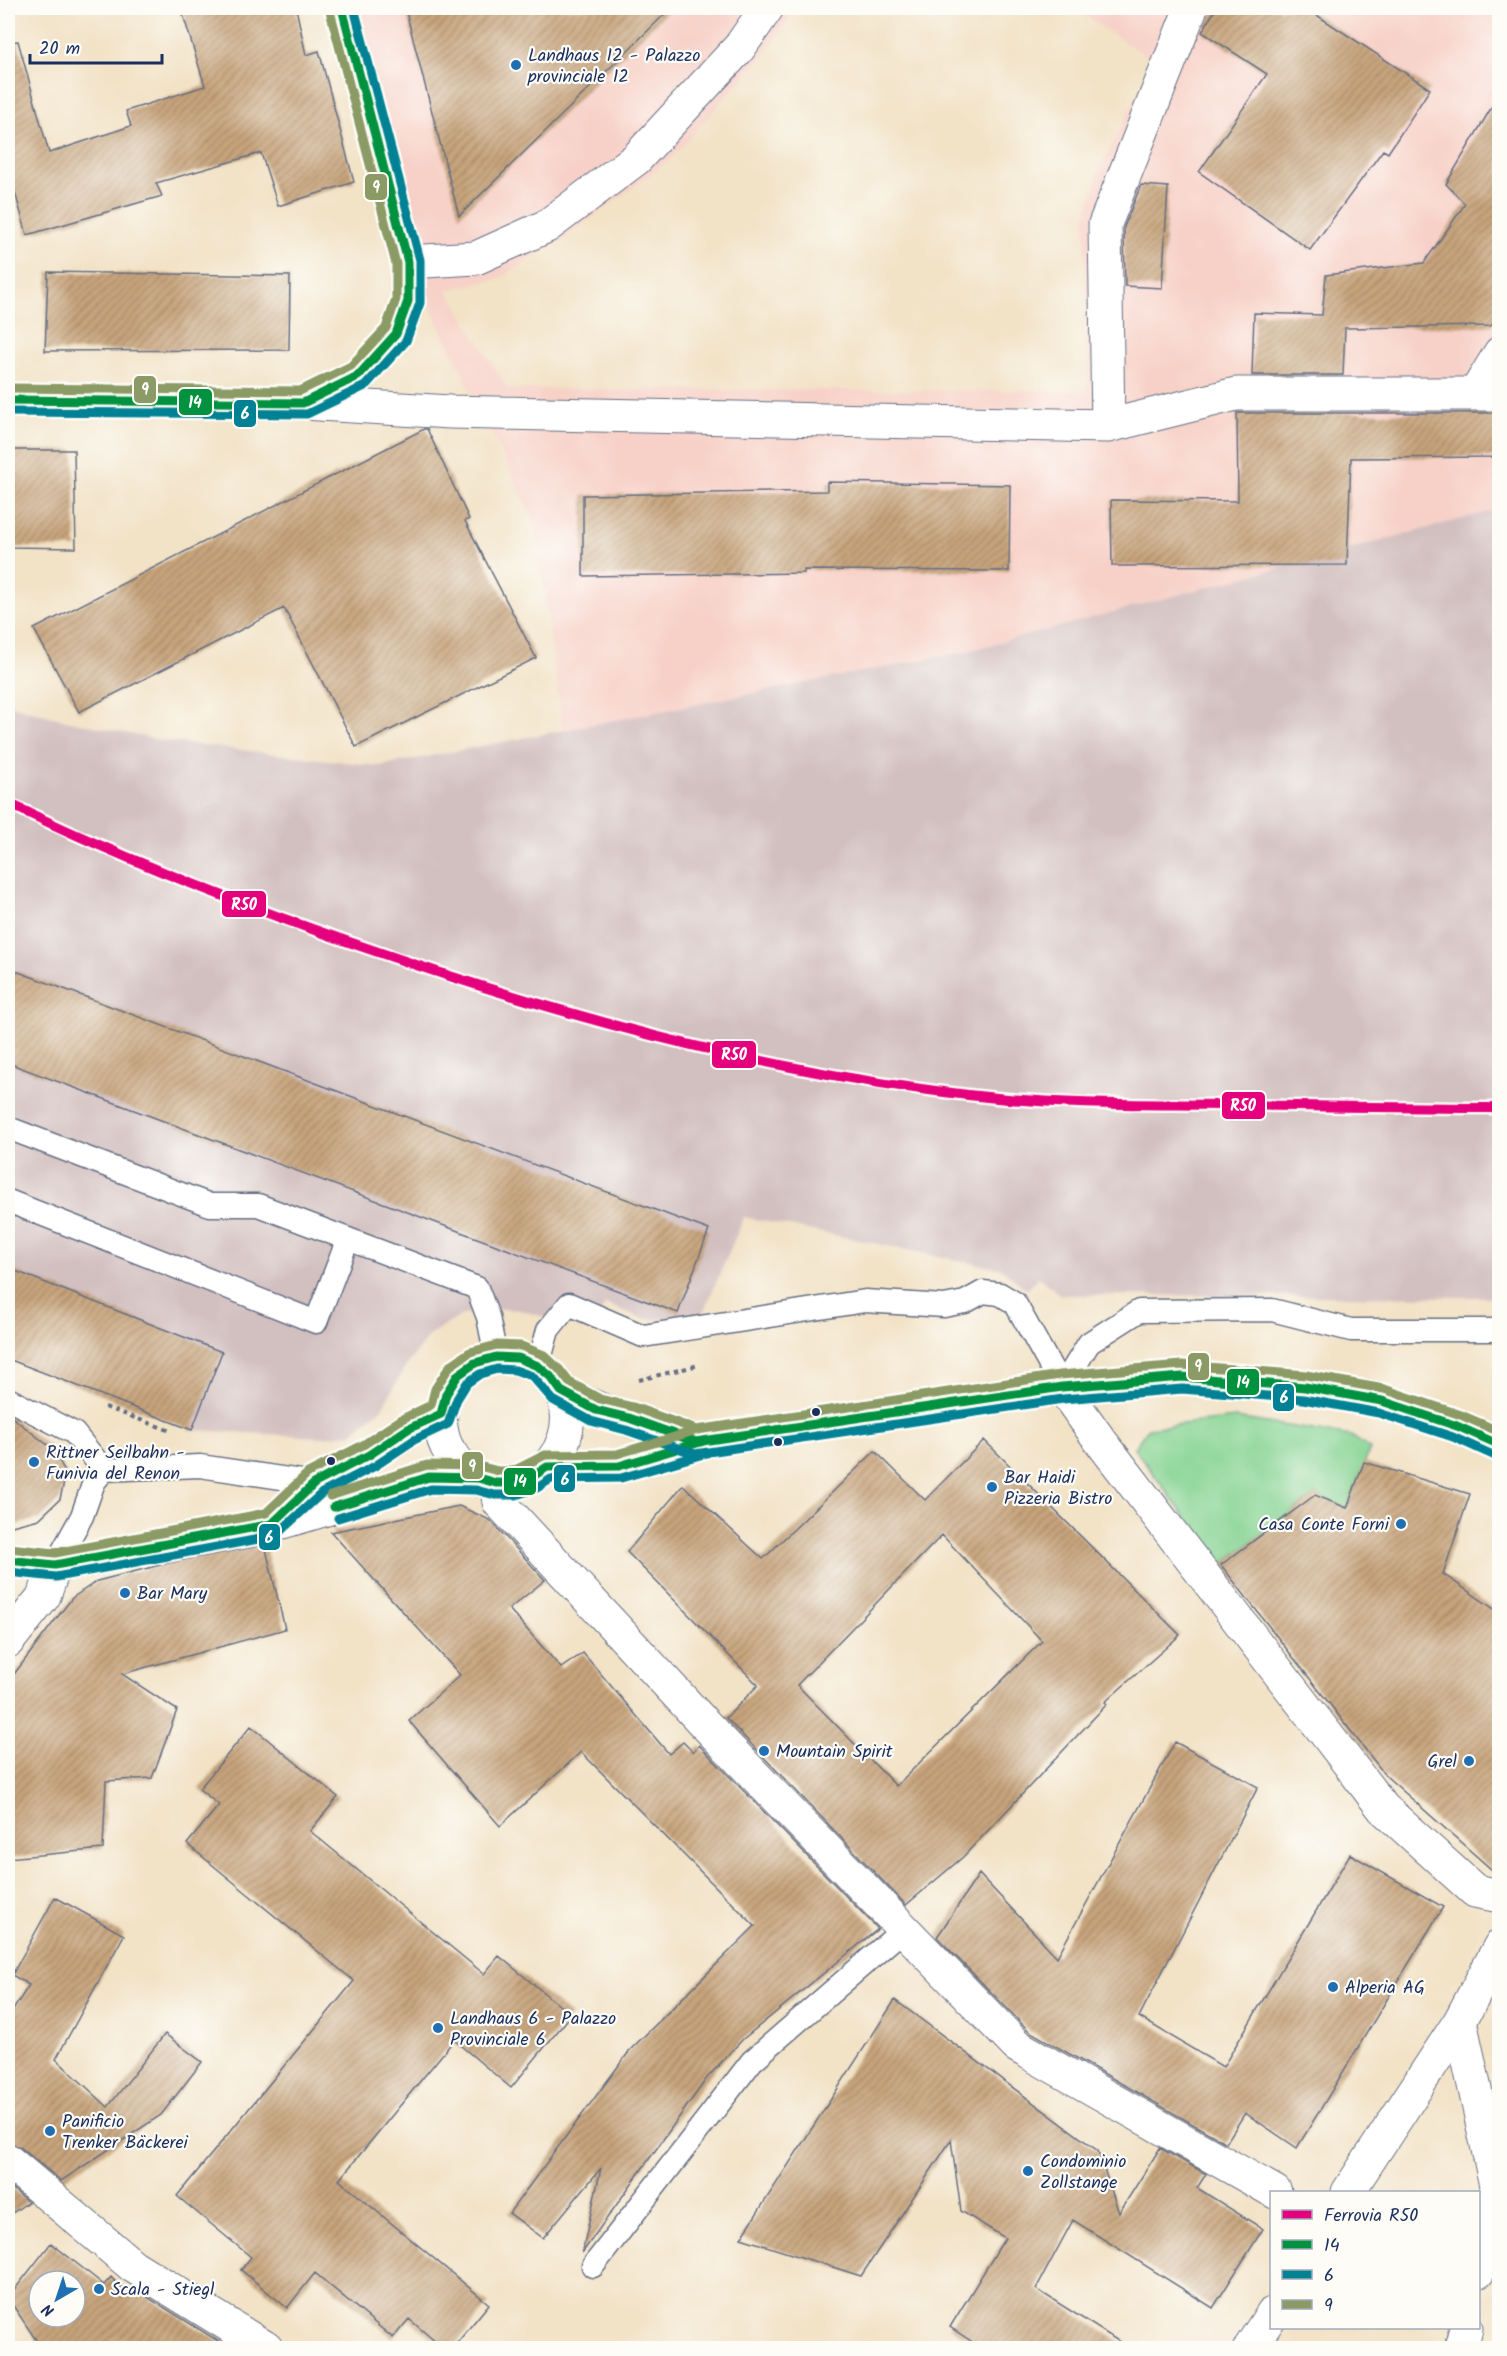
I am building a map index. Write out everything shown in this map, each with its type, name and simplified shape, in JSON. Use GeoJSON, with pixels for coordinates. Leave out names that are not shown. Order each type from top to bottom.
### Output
{"type":"FeatureCollection","features":[{"type":"Feature","properties":{"kind":"street"},"geometry":{"type":"LineString","coordinates":[[303,403],[358,376],[396,334],[408,301],[408,262],[342,8]]}},
{"type":"Feature","properties":{"kind":"street"},"geometry":{"type":"LineString","coordinates":[[408,262],[476,258],[547,226],[636,159],[739,48],[767,8]]}},
{"type":"Feature","properties":{"kind":"street"},"geometry":{"type":"LineString","coordinates":[[1108,426],[1105,224],[1191,8]]}},
{"type":"Feature","properties":{"kind":"street"},"geometry":{"type":"LineString","coordinates":[[8,400],[303,403],[450,412],[1108,426],[1236,394],[1487,394],[1500,353]]}},
{"type":"Feature","properties":{"kind":"street"},"geometry":{"type":"LineString","coordinates":[[8,1560],[55,1565],[272,1524],[429,1476],[487,1480],[523,1480],[547,1467],[560,1451],[567,1431],[567,1411],[561,1391],[551,1377],[538,1366],[518,1358],[496,1357],[475,1363],[458,1375],[446,1394],[441,1414],[442,1433],[449,1452],[461,1467],[487,1480],[499,1502],[710,1729],[1017,2046],[1271,2191]]}},
{"type":"Feature","properties":{"kind":"street"},"geometry":{"type":"LineString","coordinates":[[547,1467],[619,1466],[696,1442],[1062,1387],[1182,1377],[1305,1387],[1382,1401],[1457,1426],[1500,1445]]}},
{"type":"Feature","properties":{"kind":"street"},"geometry":{"type":"LineString","coordinates":[[1062,1387],[1099,1440],[1383,1808],[1475,1891],[1500,1896]]}},
{"type":"Feature","properties":{"kind":"street"},"geometry":{"type":"LineString","coordinates":[[561,1391],[596,1410],[629,1418],[696,1442]]}},
{"type":"Feature","properties":{"kind":"street"},"geometry":{"type":"LineString","coordinates":[[272,1524],[315,1483],[369,1455],[408,1429],[441,1414]]}},
{"type":"Feature","properties":{"kind":"street"},"geometry":{"type":"LineString","coordinates":[[8,1641],[44,1596],[55,1565]]}},
{"type":"Feature","properties":{"kind":"street"},"geometry":{"type":"LineString","coordinates":[[1349,2191],[1460,2021],[1500,1946]]}},
{"type":"Feature","properties":{"kind":"street"},"geometry":{"type":"LineString","coordinates":[[1460,2021],[1497,2190],[1480,2267]]}},
{"type":"Feature","properties":{"kind":"street"},"geometry":{"type":"LineString","coordinates":[[8,2161],[133,2266],[266,2349]]}},
{"type":"Feature","properties":{"kind":"street"},"geometry":{"type":"LineString","coordinates":[[1250,2349],[1270,2317]]}},
{"type":"Feature","properties":{"kind":"street"},"geometry":{"type":"LineString","coordinates":[[1461,2349],[1466,2329]]}},
{"type":"Feature","properties":{"kind":"lane"},"geometry":{"type":"LineString","coordinates":[[8,1128],[210,1205],[258,1204],[477,1288],[488,1317],[496,1357]]}},
{"type":"Feature","properties":{"kind":"lane"},"geometry":{"type":"LineString","coordinates":[[8,1201],[316,1322],[348,1239]]}},
{"type":"Feature","properties":{"kind":"lane"},"geometry":{"type":"LineString","coordinates":[[538,1366],[548,1330],[569,1304],[643,1336],[865,1301],[944,1306],[965,1302],[983,1292],[1000,1294],[1015,1303],[1062,1387],[1089,1343],[1139,1311],[1272,1310],[1351,1330],[1500,1330]]}},
{"type":"Feature","properties":{"kind":"lane"},"geometry":{"type":"LineString","coordinates":[[8,1399],[74,1433],[104,1470]]}},
{"type":"Feature","properties":{"kind":"lane"},"geometry":{"type":"LineString","coordinates":[[55,1565],[82,1516],[94,1482],[104,1470],[200,1466],[315,1483]]}},
{"type":"Feature","properties":{"kind":"lane"},"geometry":{"type":"LineString","coordinates":[[593,2266],[752,2061],[904,1929]]}},
{"type":"Feature","properties":{"kind":"shaded area"},"geometry":{"type":"Polygon","coordinates":[[[342,8],[796,8],[765,53],[669,161],[557,243],[498,279],[447,290],[508,389],[1087,391],[1085,218],[1099,171],[1154,61],[1073,8],[1499,8],[1499,509],[964,652],[563,731],[535,522],[408,262],[342,8]]]}},
{"type":"Feature","properties":{"kind":"shaded area"},"geometry":{"type":"Polygon","coordinates":[[[1499,509],[1499,1297],[1061,1295],[1038,1277],[1027,1290],[1002,1269],[744,1217],[700,1320],[644,1319],[605,1304],[592,1331],[520,1310],[487,1308],[461,1316],[430,1334],[408,1363],[381,1409],[350,1434],[321,1437],[192,1430],[8,1359],[8,704],[56,718],[163,741],[379,766],[964,652],[1499,509]]]}},
{"type":"Feature","properties":{"kind":"green space"},"geometry":{"type":"Polygon","coordinates":[[[1235,1418],[1351,1436],[1370,1449],[1347,1508],[1315,1495],[1221,1565],[1134,1448],[1148,1428],[1235,1418]]]}},
{"type":"Feature","properties":{"kind":"building"},"geometry":{"type":"Polygon","coordinates":[[[181,8],[296,8],[306,55],[319,51],[354,182],[278,206],[261,153],[156,183],[162,196],[27,235],[8,167],[8,42],[18,41],[49,153],[131,126],[126,111],[205,86],[181,8]]]}},
{"type":"Feature","properties":{"kind":"building","name":"Landhaus 12 - Palazzo provinciale 12"},"geometry":{"type":"Polygon","coordinates":[[[405,8],[671,8],[459,216],[405,8]]]}},
{"type":"Feature","properties":{"kind":"building"},"geometry":{"type":"Polygon","coordinates":[[[1216,8],[1306,8],[1430,89],[1388,153],[1383,150],[1310,250],[1199,172],[1267,74],[1202,32],[1216,8]]]}},
{"type":"Feature","properties":{"kind":"building"},"geometry":{"type":"Polygon","coordinates":[[[1500,93],[1500,313],[1491,326],[1345,328],[1343,375],[1252,375],[1254,313],[1322,315],[1326,275],[1424,263],[1465,204],[1446,184],[1500,93]]]}},
{"type":"Feature","properties":{"kind":"building"},"geometry":{"type":"Polygon","coordinates":[[[1141,185],[1168,187],[1162,288],[1125,286],[1124,227],[1141,185]]]}},
{"type":"Feature","properties":{"kind":"building"},"geometry":{"type":"Polygon","coordinates":[[[48,272],[290,276],[289,350],[45,351],[48,272]]]}},
{"type":"Feature","properties":{"kind":"building"},"geometry":{"type":"Polygon","coordinates":[[[1237,413],[1500,413],[1500,457],[1351,458],[1347,565],[1112,566],[1111,500],[1238,501],[1237,413]]]}},
{"type":"Feature","properties":{"kind":"building"},"geometry":{"type":"Polygon","coordinates":[[[427,429],[469,519],[465,521],[536,658],[356,747],[284,608],[79,712],[34,629],[427,429]]]}},
{"type":"Feature","properties":{"kind":"building"},"geometry":{"type":"Polygon","coordinates":[[[8,450],[74,450],[76,548],[8,547],[8,450]]]}},
{"type":"Feature","properties":{"kind":"building"},"geometry":{"type":"Polygon","coordinates":[[[827,482],[1010,485],[1009,571],[804,570],[804,573],[583,576],[583,495],[827,491],[827,482]]]}},
{"type":"Feature","properties":{"kind":"building"},"geometry":{"type":"Polygon","coordinates":[[[8,968],[709,1230],[678,1313],[8,1063],[8,968]]]}},
{"type":"Feature","properties":{"kind":"building"},"geometry":{"type":"Polygon","coordinates":[[[8,1268],[222,1352],[192,1430],[8,1359],[8,1268]]]}},
{"type":"Feature","properties":{"kind":"building","name":"Rittner Seilbahn - Funivia del Renon"},"geometry":{"type":"Polygon","coordinates":[[[8,1414],[54,1450],[66,1474],[60,1499],[39,1519],[8,1527],[8,1414]]]}},
{"type":"Feature","properties":{"kind":"building"},"geometry":{"type":"Polygon","coordinates":[[[984,1440],[1180,1635],[1105,1702],[1107,1704],[963,1857],[906,1905],[726,1718],[758,1685],[627,1552],[683,1485],[763,1559],[875,1451],[925,1500],[984,1440]],[[942,1535],[797,1685],[896,1786],[1042,1641],[942,1535]]]}},
{"type":"Feature","properties":{"kind":"building"},"geometry":{"type":"Polygon","coordinates":[[[1364,1462],[1470,1494],[1443,1574],[1500,1613],[1500,1877],[1386,1776],[1221,1565],[1315,1495],[1347,1508],[1364,1462]]]}},
{"type":"Feature","properties":{"kind":"building"},"geometry":{"type":"Polygon","coordinates":[[[459,1506],[490,1520],[545,1580],[509,1609],[561,1668],[583,1653],[669,1754],[683,1742],[693,1752],[699,1745],[878,1929],[743,2039],[707,2078],[582,2253],[601,2168],[543,2238],[509,2213],[631,2049],[755,1926],[581,1752],[500,1826],[409,1721],[460,1675],[331,1532],[459,1506]]]}},
{"type":"Feature","properties":{"kind":"building"},"geometry":{"type":"Polygon","coordinates":[[[265,1545],[285,1629],[122,1674],[177,1710],[152,1778],[106,1781],[103,1849],[8,1858],[8,1682],[72,1598],[97,1581],[168,1563],[265,1545]]]}},
{"type":"Feature","properties":{"kind":"building","name":"Landhaus 6 - Palazzo Provinciale 6"},"geometry":{"type":"Polygon","coordinates":[[[251,1726],[338,1797],[310,1831],[484,1974],[499,1956],[571,2015],[511,2088],[454,2040],[339,2180],[489,2304],[452,2349],[444,2349],[409,2319],[393,2338],[315,2273],[287,2308],[241,2270],[251,2257],[177,2196],[354,1981],[187,1844],[219,1805],[199,1789],[251,1726]]]}},
{"type":"Feature","properties":{"kind":"building"},"geometry":{"type":"Polygon","coordinates":[[[1175,1742],[1258,1787],[1139,2017],[1223,2067],[1350,1854],[1443,1907],[1297,2148],[1245,2113],[1226,2143],[1029,2031],[937,1937],[979,1874],[1057,1957],[1175,1742]]]}},
{"type":"Feature","properties":{"kind":"building"},"geometry":{"type":"Polygon","coordinates":[[[55,1897],[124,1935],[56,2059],[108,2107],[165,2034],[202,2062],[161,2115],[61,2181],[20,2147],[8,2143],[8,2018],[29,1985],[12,1975],[55,1897]]]}},
{"type":"Feature","properties":{"kind":"building"},"geometry":{"type":"Polygon","coordinates":[[[895,2000],[1098,2151],[1119,2213],[1160,2148],[1206,2174],[1197,2188],[1263,2229],[1213,2308],[1073,2220],[1036,2289],[1131,2349],[983,2349],[950,2327],[1005,2238],[961,2211],[951,2140],[861,2276],[741,2238],[895,2000]]]}},
{"type":"Feature","properties":{"kind":"building"},"geometry":{"type":"Polygon","coordinates":[[[8,2185],[28,2202],[8,2216],[8,2185]]]}},
{"type":"Feature","properties":{"kind":"building","name":"Scala - Stiegl"},"geometry":{"type":"Polygon","coordinates":[[[51,2243],[84,2269],[31,2269],[51,2243]]]}},
{"type":"Feature","properties":{"kind":"building","name":"Scala - Stiegl"},"geometry":{"type":"Polygon","coordinates":[[[87,2272],[104,2285],[111,2277],[129,2295],[133,2288],[231,2349],[42,2349],[29,2329],[87,2329],[87,2272]]]}},
{"type":"Feature","properties":{"kind":"building","name":"Scala - Stiegl"},"geometry":{"type":"Polygon","coordinates":[[[27,2274],[27,2326],[8,2298],[27,2274]]]}},
{"type":"Feature","properties":{"kind":"rail line","name":"R50"},"geometry":{"type":"LineString","coordinates":[[8,803],[192,884],[381,953],[608,1024],[762,1061],[918,1089],[1053,1102],[1500,1108]]}},
{"type":"Feature","properties":{"kind":"transit line","name":"14"},"geometry":{"type":"LineString","coordinates":[[8,400],[303,403],[358,376],[396,334],[408,301],[408,262],[342,8]]}},
{"type":"Feature","properties":{"kind":"transit line","name":"6"},"geometry":{"type":"LineString","coordinates":[[8,412],[307,414],[365,386],[406,341],[420,303],[420,260],[354,8]]}},
{"type":"Feature","properties":{"kind":"transit line","name":"9"},"geometry":{"type":"LineString","coordinates":[[8,388],[300,391],[351,366],[386,328],[396,299],[396,264],[330,11]]}},
{"type":"Feature","properties":{"kind":"transit line","name":"9"},"geometry":{"type":"LineString","coordinates":[[9,1548],[55,1553],[266,1513],[308,1473],[363,1445],[402,1419],[431,1405],[435,1389],[450,1366],[470,1352],[497,1345],[521,1346],[544,1355],[569,1382],[600,1399],[633,1407],[697,1430],[1060,1375],[1182,1365],[1306,1375],[1384,1389],[1461,1415],[1500,1432]]}},
{"type":"Feature","properties":{"kind":"transit line","name":"14"},"geometry":{"type":"LineString","coordinates":[[8,1560],[55,1565],[272,1524],[315,1483],[369,1455],[408,1429],[441,1414],[446,1394],[458,1375],[475,1363],[496,1357],[518,1358],[538,1366],[551,1377],[561,1391],[596,1410],[629,1418],[696,1442],[1062,1387],[1182,1377],[1305,1387],[1382,1401],[1457,1426],[1500,1445]]}},
{"type":"Feature","properties":{"kind":"transit line","name":"6"},"geometry":{"type":"LineString","coordinates":[[8,1572],[56,1577],[275,1536],[322,1493],[375,1466],[414,1440],[448,1424],[457,1399],[467,1383],[480,1374],[497,1369],[515,1370],[532,1376],[553,1400],[591,1421],[626,1430],[695,1454],[1063,1399],[1182,1389],[1303,1399],[1379,1413],[1453,1437],[1495,1456]]}},
{"type":"Feature","properties":{"kind":"transit line","name":"9"},"geometry":{"type":"LineString","coordinates":[[330,1496],[427,1465],[479,1466],[498,1471],[513,1471],[545,1455],[617,1454],[701,1429]]}},
{"type":"Feature","properties":{"kind":"transit line","name":"14"},"geometry":{"type":"LineString","coordinates":[[334,1507],[429,1477],[478,1478],[496,1483],[515,1483],[532,1477],[547,1467],[619,1466],[704,1441]]}},
{"type":"Feature","properties":{"kind":"transit line","name":"6"},"geometry":{"type":"LineString","coordinates":[[338,1518],[431,1489],[476,1490],[495,1495],[516,1495],[537,1488],[551,1479],[621,1478],[707,1453]]}},
{"type":"Feature","properties":{"kind":"place","name":"Landhaus 12 - Palazzo provinciale 12"},"geometry":{"type":"Point","coordinates":[516,65]}},
{"type":"Feature","properties":{"kind":"place","name":"Rittner Seilbahn - Funivia del Renon"},"geometry":{"type":"Point","coordinates":[34,1462]}},
{"type":"Feature","properties":{"kind":"place","name":"Bar Haidi Pizzeria Bistro"},"geometry":{"type":"Point","coordinates":[992,1487]}},
{"type":"Feature","properties":{"kind":"place","name":"Casa Conte Forni"},"geometry":{"type":"Point","coordinates":[1401,1524]}},
{"type":"Feature","properties":{"kind":"place","name":"Bar Mary"},"geometry":{"type":"Point","coordinates":[125,1593]}},
{"type":"Feature","properties":{"kind":"place","name":"Mountain Spirit"},"geometry":{"type":"Point","coordinates":[764,1751]}},
{"type":"Feature","properties":{"kind":"place","name":"Grel"},"geometry":{"type":"Point","coordinates":[1469,1761]}},
{"type":"Feature","properties":{"kind":"place","name":"Alperia AG"},"geometry":{"type":"Point","coordinates":[1333,1987]}},
{"type":"Feature","properties":{"kind":"place","name":"Landhaus 6 - Palazzo Provinciale 6"},"geometry":{"type":"Point","coordinates":[438,2028]}},
{"type":"Feature","properties":{"kind":"place","name":"Panificio Trenker Bäckerei"},"geometry":{"type":"Point","coordinates":[50,2131]}},
{"type":"Feature","properties":{"kind":"place","name":"Condominio Zollstange"},"geometry":{"type":"Point","coordinates":[1028,2171]}},
{"type":"Feature","properties":{"kind":"place","name":"Scala - Stiegl"},"geometry":{"type":"Point","coordinates":[99,2289]}}]}
